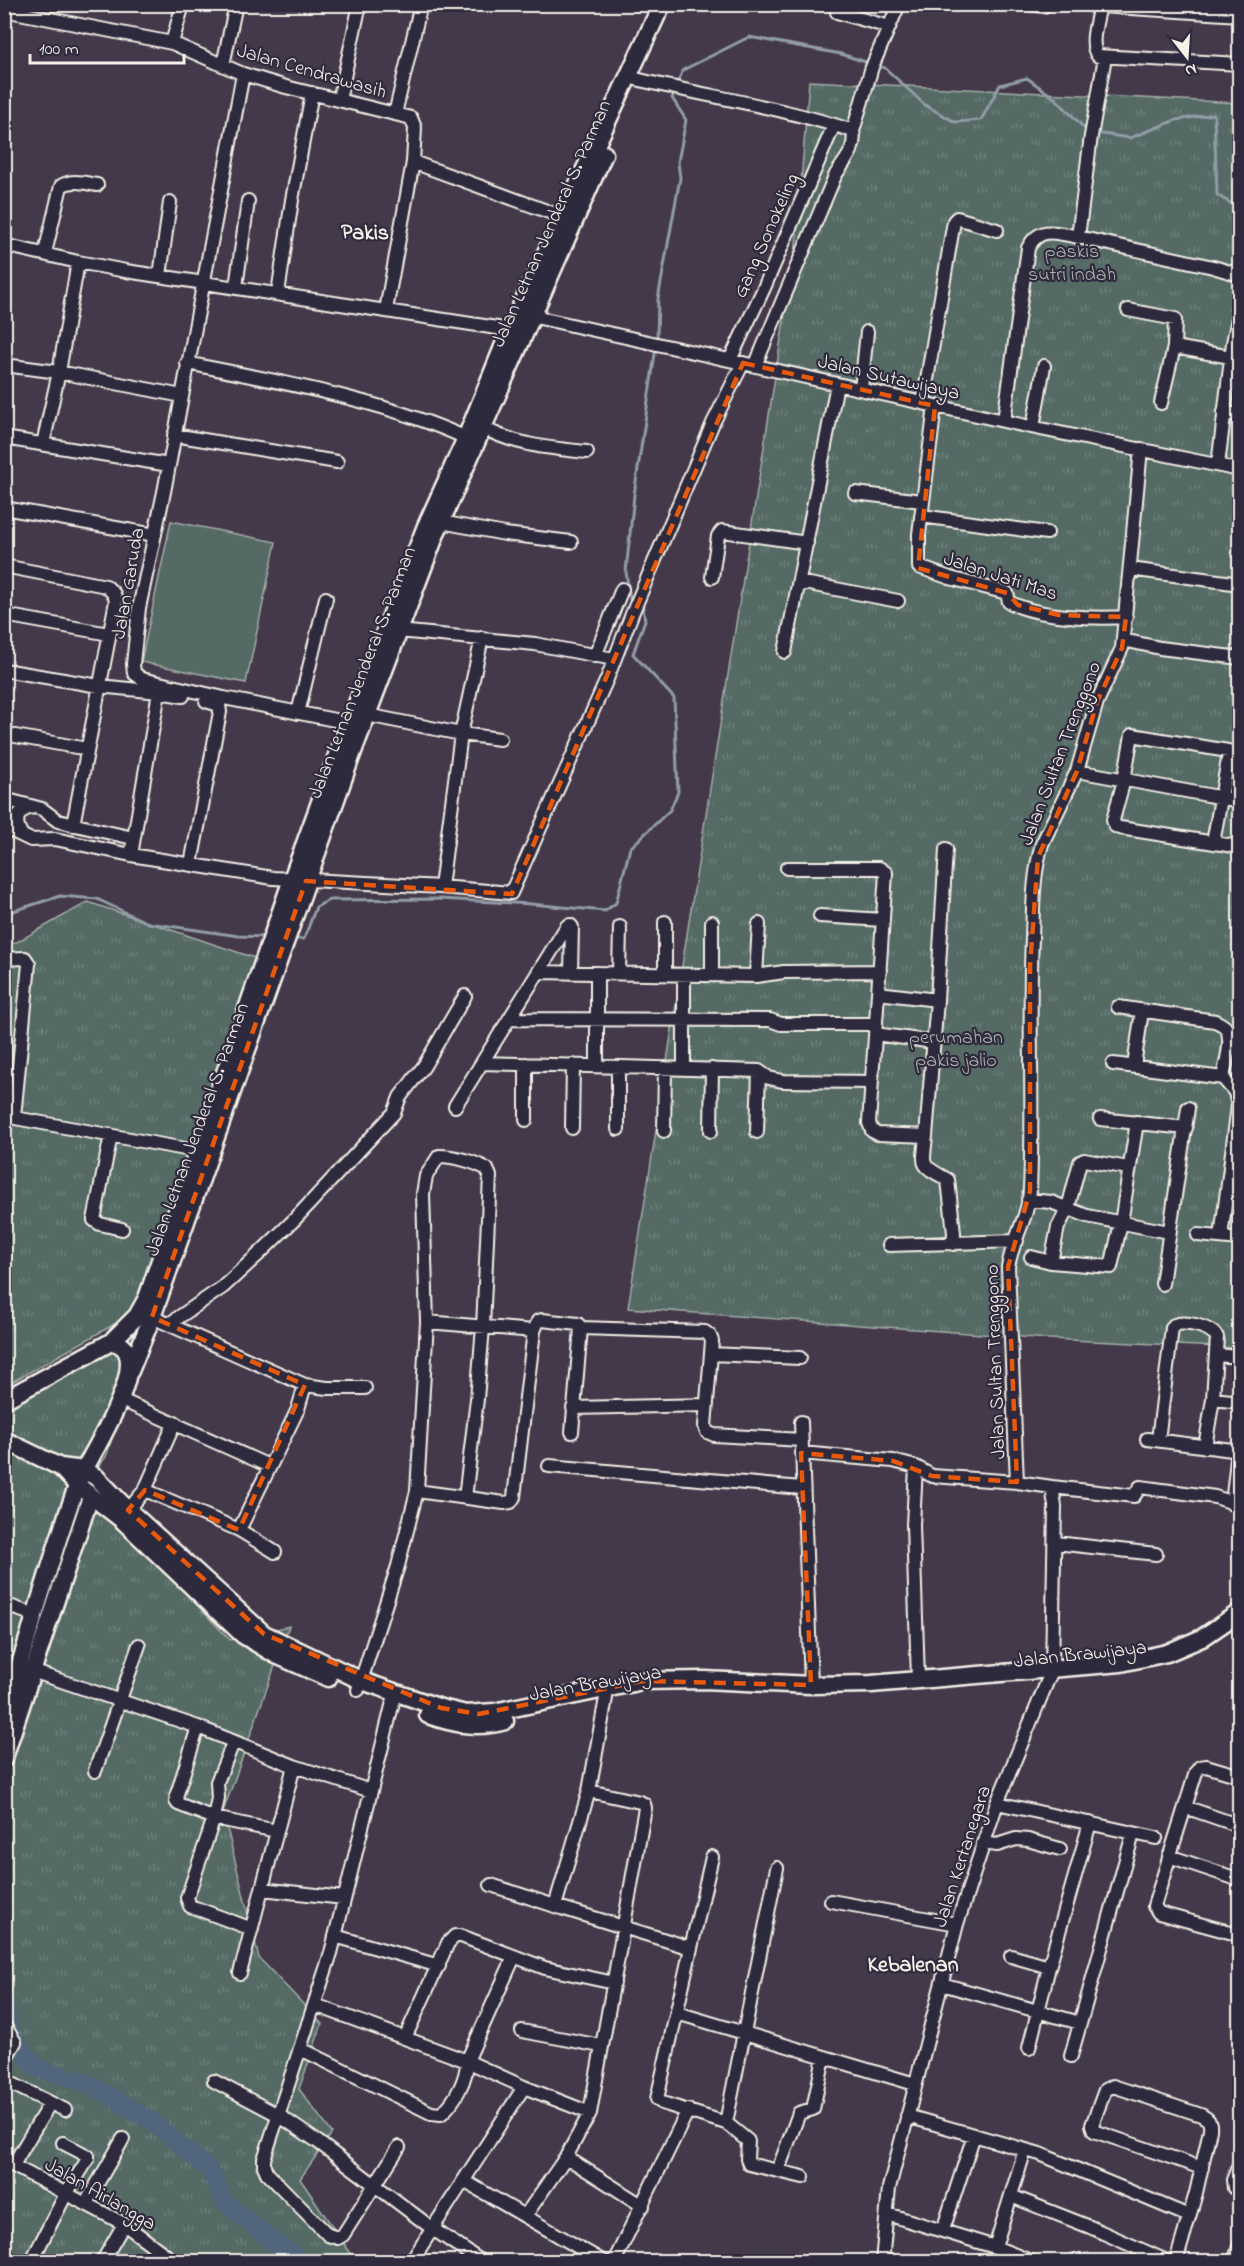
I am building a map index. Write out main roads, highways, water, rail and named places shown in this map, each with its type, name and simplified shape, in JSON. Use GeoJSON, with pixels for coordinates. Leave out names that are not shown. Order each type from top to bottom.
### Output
{"type":"FeatureCollection","features":[{"type":"Feature","properties":{"kind":"highway","name":"Jalan Letnan Jenderal S. Parman"},"geometry":{"type":"LineString","coordinates":[[87,1482],[152,1317],[299,882],[350,723],[426,526],[466,438],[510,330],[662,4]]}},
{"type":"Feature","properties":{"kind":"highway","name":"Jalan Letnan Jenderal S. Parman"},"geometry":{"type":"LineString","coordinates":[[299,882],[367,715],[441,522],[636,79],[674,4]]}},
{"type":"Feature","properties":{"kind":"highway","name":"Jalan Letnan Jenderal S. Parman"},"geometry":{"type":"LineString","coordinates":[[4,1400],[111,1342],[137,1316],[147,1298],[196,1151],[267,974]]}},
{"type":"Feature","properties":{"kind":"highway"},"geometry":{"type":"LineString","coordinates":[[111,1342],[123,1345],[126,1349],[130,1371]]}},
{"type":"Feature","properties":{"kind":"highway","name":"Jalan Brawijaya"},"geometry":{"type":"LineString","coordinates":[[4,1440],[87,1482],[264,1634],[393,1702],[454,1724],[476,1726],[497,1724],[644,1691],[694,1688],[830,1693],[1051,1675],[1167,1653],[1202,1638],[1239,1612]]}},
{"type":"Feature","properties":{"kind":"highway","name":"Jalan Brawijaya"},"geometry":{"type":"LineString","coordinates":[[360,1685],[441,1708],[466,1714],[479,1714],[643,1681],[698,1680],[811,1685],[1129,1671],[1161,1665],[1189,1654],[1239,1622]]}},
{"type":"Feature","properties":{"kind":"main road"},"geometry":{"type":"LineString","coordinates":[[4,1759],[27,1669],[34,1615],[87,1482]]}},
{"type":"Feature","properties":{"kind":"main road"},"geometry":{"type":"LineString","coordinates":[[4,1710],[45,1632],[87,1482]]}},
{"type":"Feature","properties":{"kind":"waterway"},"geometry":{"type":"LineString","coordinates":[[677,84],[683,70],[749,37],[841,54],[869,63]]}},
{"type":"Feature","properties":{"kind":"waterway"},"geometry":{"type":"LineString","coordinates":[[875,65],[885,68],[925,105],[955,122],[981,120],[1000,85],[1027,78],[1056,99],[1088,132]]}},
{"type":"Feature","properties":{"kind":"waterway"},"geometry":{"type":"LineString","coordinates":[[657,340],[658,299],[680,178],[678,162],[686,120],[672,98],[675,91]]}},
{"type":"Feature","properties":{"kind":"waterway"},"geometry":{"type":"LineString","coordinates":[[1095,133],[1130,138],[1176,120],[1214,114],[1217,195],[1232,204],[1240,203]]}},
{"type":"Feature","properties":{"kind":"waterway"},"geometry":{"type":"LineString","coordinates":[[635,602],[630,599],[626,572],[634,495],[656,347]]}},
{"type":"Feature","properties":{"kind":"waterway"},"geometry":{"type":"LineString","coordinates":[[292,939],[304,939],[316,907],[329,900],[439,899],[605,911],[616,903],[630,848],[670,810],[678,792],[674,698],[633,654],[645,620],[643,608],[640,606]]}},
{"type":"Feature","properties":{"kind":"waterway"},"geometry":{"type":"LineString","coordinates":[[4,914],[60,896],[97,899],[148,923],[239,936],[264,937]]}},
{"type":"Feature","properties":{"kind":"waterway"},"geometry":{"type":"LineString","coordinates":[[4,2003],[11,2035],[36,2068],[88,2083],[151,2121],[208,2168],[226,2203],[270,2239],[303,2262]]}},
{"type":"Feature","properties":{"kind":"district","name":"Pakis"},"geometry":{"type":"Point","coordinates":[365,231]}},
{"type":"Feature","properties":{"kind":"district","name":"Kebalenan"},"geometry":{"type":"Point","coordinates":[913,1963]}},
{"type":"Feature","properties":{"kind":"park label","name":"paskis sutri indah"},"geometry":{"type":"Point","coordinates":[1072,262]}},
{"type":"Feature","properties":{"kind":"park label","name":"perumahan pakis jalio"},"geometry":{"type":"Point","coordinates":[956,1048]}}]}
